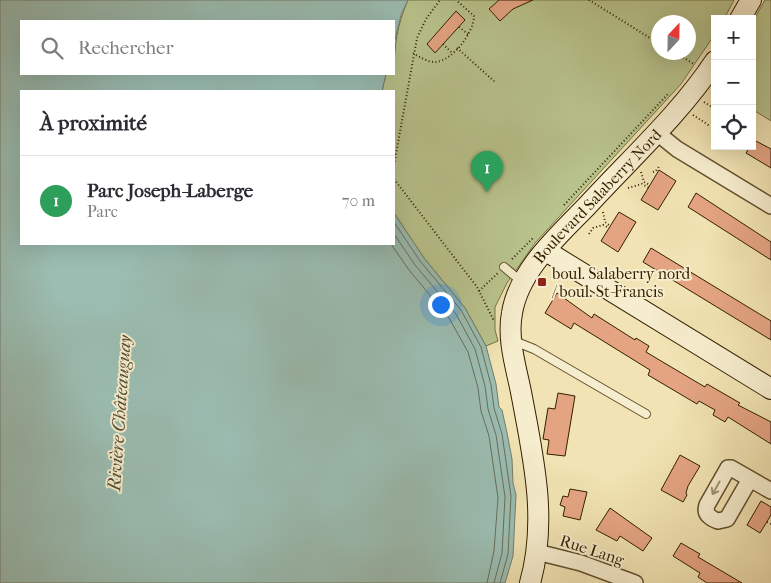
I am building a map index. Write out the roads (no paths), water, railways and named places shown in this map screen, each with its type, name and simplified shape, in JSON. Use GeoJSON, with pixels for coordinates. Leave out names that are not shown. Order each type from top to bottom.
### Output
{"type":"FeatureCollection","features":[{"type":"Feature","properties":{"kind":"street"},"geometry":{"type":"LineString","coordinates":[[742,15],[751,0]]}},
{"type":"Feature","properties":{"kind":"street","name":"Boulevard Salaberry Nord"},"geometry":{"type":"LineString","coordinates":[[530,583],[537,552],[540,522],[538,492],[512,341],[511,315],[516,298],[523,282],[546,251],[691,94],[711,66]]}},
{"type":"Feature","properties":{"kind":"street"},"geometry":{"type":"LineString","coordinates":[[656,132],[677,149],[771,206]]}},
{"type":"Feature","properties":{"kind":"street"},"geometry":{"type":"LineString","coordinates":[[546,251],[771,389]]}},
{"type":"Feature","properties":{"kind":"street"},"geometry":{"type":"LineString","coordinates":[[750,479],[771,491]]}},
{"type":"Feature","properties":{"kind":"street","name":"Rue Lang"},"geometry":{"type":"LineString","coordinates":[[537,552],[581,563],[636,583]]}},
{"type":"Feature","properties":{"kind":"lane"},"geometry":{"type":"LineString","coordinates":[[504,267],[523,282]]}},
{"type":"Feature","properties":{"kind":"lane"},"geometry":{"type":"LineString","coordinates":[[512,341],[534,349],[646,414]]}},
{"type":"Feature","properties":{"kind":"water","name":"Rivière Châteauguay"},"geometry":{"type":"Polygon","coordinates":[[[0,0],[408,0],[401,15],[395,40],[395,20],[20,20],[20,75],[386,75],[382,90],[20,90],[20,245],[395,245],[395,214],[424,258],[465,308],[486,346],[496,384],[499,407],[502,410],[507,433],[516,495],[513,556],[505,583],[0,583],[0,0]]]}},
{"type":"Feature","properties":{"kind":"place","name":"Parc Joseph-Laberge"},"geometry":{"type":"Point","coordinates":[487,192]}},
{"type":"Feature","properties":{"kind":"place","name":"boul. Salaberry nord / boul. St-Francis"},"geometry":{"type":"Point","coordinates":[542,282]}}]}
